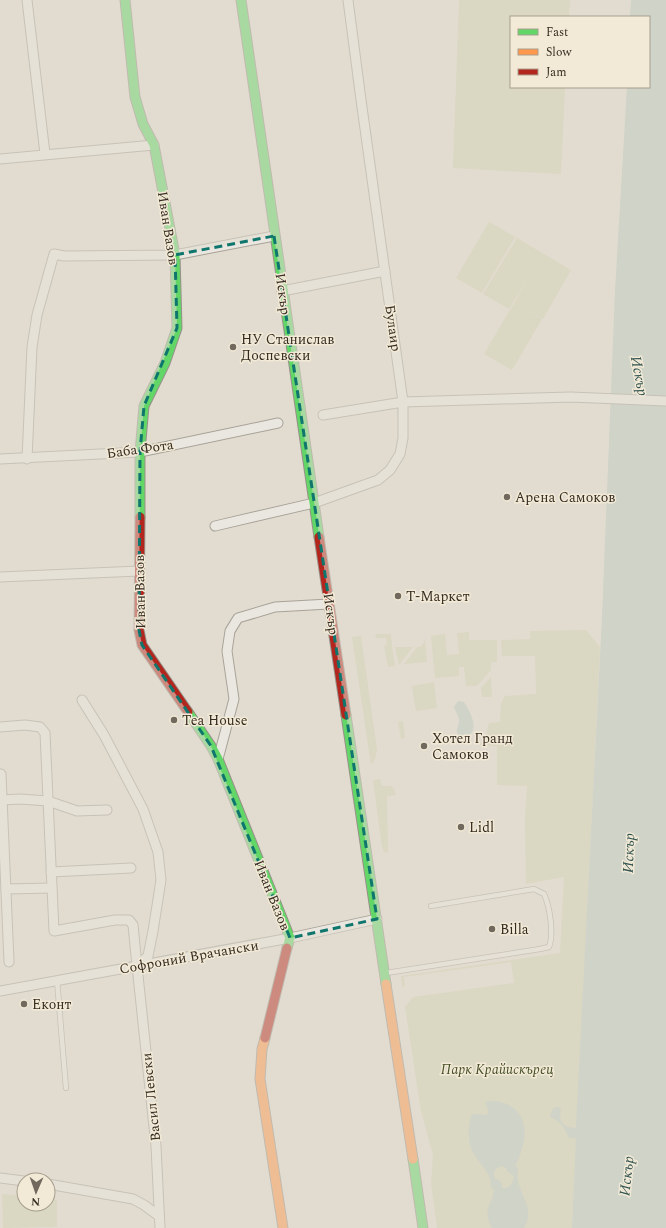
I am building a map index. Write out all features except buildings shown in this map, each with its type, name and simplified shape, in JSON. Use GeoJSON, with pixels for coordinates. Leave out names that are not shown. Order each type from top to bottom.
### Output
{"type":"FeatureCollection","features":[{"type":"Feature","properties":{"kind":"street"},"geometry":{"type":"LineString","coordinates":[[27,0],[44,154]]}},
{"type":"Feature","properties":{"kind":"street","name":"Иван Вазов"},"geometry":{"type":"LineString","coordinates":[[125,0],[135,96],[144,124],[154,145],[175,254],[177,328],[165,363],[144,406],[140,452],[139,630],[142,645],[211,746],[218,759],[290,938],[262,1049],[260,1079],[282,1228]]}},
{"type":"Feature","properties":{"kind":"street","name":"Искър"},"geometry":{"type":"LineString","coordinates":[[241,0],[282,291],[423,1228]]}},
{"type":"Feature","properties":{"kind":"street","name":"Булаир"},"geometry":{"type":"LineString","coordinates":[[215,526],[314,503],[378,480],[390,470],[400,454],[404,438],[403,402],[348,0]]}},
{"type":"Feature","properties":{"kind":"street"},"geometry":{"type":"LineString","coordinates":[[0,159],[154,145]]}},
{"type":"Feature","properties":{"kind":"street"},"geometry":{"type":"LineString","coordinates":[[27,458],[32,347],[37,315],[54,254],[64,256],[175,254],[274,236]]}},
{"type":"Feature","properties":{"kind":"street"},"geometry":{"type":"LineString","coordinates":[[282,291],[385,271]]}},
{"type":"Feature","properties":{"kind":"street"},"geometry":{"type":"LineString","coordinates":[[323,415],[403,402],[571,397],[666,401]]}},
{"type":"Feature","properties":{"kind":"street","name":"Баба Фота"},"geometry":{"type":"LineString","coordinates":[[0,459],[140,452],[278,423]]}},
{"type":"Feature","properties":{"kind":"street"},"geometry":{"type":"LineString","coordinates":[[0,577],[140,571]]}},
{"type":"Feature","properties":{"kind":"street"},"geometry":{"type":"LineString","coordinates":[[218,759],[234,699],[227,651],[230,631],[238,618],[275,607],[329,604]]}},
{"type":"Feature","properties":{"kind":"street"},"geometry":{"type":"LineString","coordinates":[[82,700],[104,735],[143,809],[158,852],[161,880],[153,931],[148,956],[137,966]]}},
{"type":"Feature","properties":{"kind":"street"},"geometry":{"type":"LineString","coordinates":[[0,727],[25,725],[40,727],[45,733],[52,888],[6,889]]}},
{"type":"Feature","properties":{"kind":"street"},"geometry":{"type":"LineString","coordinates":[[1,774],[2,864],[6,889],[9,962]]}},
{"type":"Feature","properties":{"kind":"street"},"geometry":{"type":"LineString","coordinates":[[2,800],[20,799],[48,801],[77,811],[107,810]]}},
{"type":"Feature","properties":{"kind":"street"},"geometry":{"type":"LineString","coordinates":[[51,872],[132,868]]}},
{"type":"Feature","properties":{"kind":"street","name":"Васил Левски"},"geometry":{"type":"LineString","coordinates":[[52,888],[54,931],[115,920],[129,920],[133,925],[156,1146],[160,1228]]}},
{"type":"Feature","properties":{"kind":"street","name":"Софроний Врачански"},"geometry":{"type":"LineString","coordinates":[[0,991],[290,938],[377,919]]}},
{"type":"Feature","properties":{"kind":"street"},"geometry":{"type":"LineString","coordinates":[[0,1178],[16,1180]]}},
{"type":"Feature","properties":{"kind":"street"},"geometry":{"type":"LineString","coordinates":[[56,1185],[133,1199],[159,1216]]}},
{"type":"Feature","properties":{"kind":"lane"},"geometry":{"type":"LineString","coordinates":[[385,973],[540,949],[549,947],[552,940],[548,904],[544,894],[534,889],[432,906]]}},
{"type":"Feature","properties":{"kind":"lane"},"geometry":{"type":"LineString","coordinates":[[57,980],[66,1088]]}},
{"type":"Feature","properties":{"kind":"highlighted area"},"geometry":{"type":"Polygon","coordinates":[[[274,236],[377,919],[290,938],[211,746],[142,645],[139,630],[140,452],[144,406],[177,328],[175,255],[274,236]]]}},
{"type":"Feature","properties":{"kind":"green space"},"geometry":{"type":"Polygon","coordinates":[[[459,0],[570,0],[569,16],[510,16],[510,88],[565,88],[561,174],[453,168],[459,0]]]}},
{"type":"Feature","properties":{"kind":"green space"},"geometry":{"type":"Polygon","coordinates":[[[489,222],[515,237],[482,293],[456,278],[489,222]]]}},
{"type":"Feature","properties":{"kind":"green space"},"geometry":{"type":"Polygon","coordinates":[[[517,238],[571,270],[543,319],[514,303],[529,276],[509,309],[483,294],[517,238]]]}},
{"type":"Feature","properties":{"kind":"green space"},"geometry":{"type":"Polygon","coordinates":[[[514,303],[542,319],[512,370],[484,354],[514,303]]]}},
{"type":"Feature","properties":{"kind":"green space","name":"Парк Крайискърец"},"geometry":{"type":"Polygon","coordinates":[[[586,630],[600,647],[572,1228],[437,1228],[431,1183],[433,1155],[421,1111],[405,1007],[413,997],[514,983],[511,962],[404,977],[405,986],[402,987],[401,976],[560,953],[564,877],[526,884],[525,818],[527,786],[497,785],[497,746],[479,745],[485,739],[489,723],[500,722],[501,703],[505,696],[536,694],[535,656],[502,656],[501,640],[530,639],[530,631],[586,630]]]}},
{"type":"Feature","properties":{"kind":"green space"},"geometry":{"type":"Polygon","coordinates":[[[469,632],[469,640],[497,640],[497,662],[491,662],[491,670],[477,686],[466,686],[464,667],[459,667],[459,676],[435,678],[431,636],[445,634],[447,655],[459,654],[457,633],[469,632]]]}},
{"type":"Feature","properties":{"kind":"green space"},"geometry":{"type":"Polygon","coordinates":[[[375,634],[391,634],[395,666],[388,667],[384,646],[387,645],[386,638],[376,638],[375,634]]]}},
{"type":"Feature","properties":{"kind":"green space"},"geometry":{"type":"Polygon","coordinates":[[[361,636],[377,750],[375,759],[371,765],[352,637],[361,636]]]}},
{"type":"Feature","properties":{"kind":"green space"},"geometry":{"type":"Polygon","coordinates":[[[425,640],[427,662],[404,664],[417,647],[421,647],[425,640]]]}},
{"type":"Feature","properties":{"kind":"green space"},"geometry":{"type":"Polygon","coordinates":[[[395,647],[413,647],[399,665],[395,647]]]}},
{"type":"Feature","properties":{"kind":"green space"},"geometry":{"type":"Polygon","coordinates":[[[491,677],[492,697],[482,697],[481,688],[491,677]]]}},
{"type":"Feature","properties":{"kind":"green space"},"geometry":{"type":"Polygon","coordinates":[[[434,682],[437,708],[416,711],[412,686],[434,682]]]}},
{"type":"Feature","properties":{"kind":"green space"},"geometry":{"type":"Polygon","coordinates":[[[403,721],[405,738],[401,739],[398,722],[403,721]]]}},
{"type":"Feature","properties":{"kind":"green space"},"geometry":{"type":"Polygon","coordinates":[[[380,779],[382,786],[391,786],[396,795],[387,796],[388,853],[384,852],[382,847],[373,780],[380,779]]]}},
{"type":"Feature","properties":{"kind":"green space"},"geometry":{"type":"Polygon","coordinates":[[[2,1194],[16,1195],[16,1212],[56,1212],[57,1200],[57,1227],[3,1228],[2,1194]]]}},
{"type":"Feature","properties":{"kind":"water"},"geometry":{"type":"Polygon","coordinates":[[[631,0],[666,0],[666,1228],[572,1228],[576,1138],[569,1138],[562,1125],[550,1117],[552,1110],[555,1107],[561,1108],[560,1117],[562,1123],[567,1127],[576,1128],[602,617],[615,291],[627,88],[650,88],[650,16],[630,16],[631,0]]]}},
{"type":"Feature","properties":{"kind":"water"},"geometry":{"type":"Polygon","coordinates":[[[458,701],[464,702],[472,717],[474,727],[469,735],[463,738],[457,732],[459,718],[454,707],[458,701]]]}},
{"type":"Feature","properties":{"kind":"water"},"geometry":{"type":"Polygon","coordinates":[[[486,1102],[501,1102],[509,1105],[520,1116],[523,1122],[524,1139],[518,1161],[515,1165],[518,1169],[517,1177],[527,1205],[528,1220],[524,1228],[492,1228],[489,1220],[488,1209],[495,1191],[491,1187],[491,1181],[487,1172],[473,1152],[469,1133],[472,1114],[486,1115],[489,1112],[486,1102]],[[502,1166],[494,1171],[496,1180],[498,1179],[502,1184],[502,1188],[508,1188],[513,1181],[514,1176],[507,1171],[507,1169],[502,1166]]]}},
{"type":"Feature","properties":{"kind":"traffic: fast"},"geometry":{"type":"LineString","coordinates":[[125,0],[135,97],[143,124],[154,145],[175,255],[177,328],[165,363],[144,406],[140,452],[140,517]]}},
{"type":"Feature","properties":{"kind":"traffic: fast"},"geometry":{"type":"LineString","coordinates":[[241,0],[319,537]]}},
{"type":"Feature","properties":{"kind":"traffic: fast"},"geometry":{"type":"LineString","coordinates":[[188,712],[218,759],[290,938],[287,948]]}},
{"type":"Feature","properties":{"kind":"traffic: fast"},"geometry":{"type":"LineString","coordinates":[[346,715],[386,984]]}},
{"type":"Feature","properties":{"kind":"traffic: fast"},"geometry":{"type":"LineString","coordinates":[[413,1159],[423,1228]]}},
{"type":"Feature","properties":{"kind":"traffic: slow"},"geometry":{"type":"LineString","coordinates":[[386,984],[413,1159]]}},
{"type":"Feature","properties":{"kind":"traffic: slow"},"geometry":{"type":"LineString","coordinates":[[265,1038],[262,1049],[260,1079],[283,1228]]}},
{"type":"Feature","properties":{"kind":"traffic: jam"},"geometry":{"type":"LineString","coordinates":[[140,517],[139,630],[142,645],[188,712]]}},
{"type":"Feature","properties":{"kind":"traffic: jam"},"geometry":{"type":"LineString","coordinates":[[319,537],[346,715]]}},
{"type":"Feature","properties":{"kind":"traffic: jam"},"geometry":{"type":"LineString","coordinates":[[265,1038],[287,948]]}},
{"type":"Feature","properties":{"kind":"place","name":"НУ Станислав Доспевски"},"geometry":{"type":"Point","coordinates":[233,347]}},
{"type":"Feature","properties":{"kind":"place","name":"Арена Самоков"},"geometry":{"type":"Point","coordinates":[507,497]}},
{"type":"Feature","properties":{"kind":"place","name":"Т-Маркет"},"geometry":{"type":"Point","coordinates":[398,596]}},
{"type":"Feature","properties":{"kind":"place","name":"Tea House"},"geometry":{"type":"Point","coordinates":[174,720]}},
{"type":"Feature","properties":{"kind":"place","name":"Хотел Гранд Самоков"},"geometry":{"type":"Point","coordinates":[424,746]}},
{"type":"Feature","properties":{"kind":"place","name":"Lidl"},"geometry":{"type":"Point","coordinates":[461,827]}},
{"type":"Feature","properties":{"kind":"place","name":"Billa"},"geometry":{"type":"Point","coordinates":[492,929]}},
{"type":"Feature","properties":{"kind":"place","name":"Еконт"},"geometry":{"type":"Point","coordinates":[24,1004]}}]}
